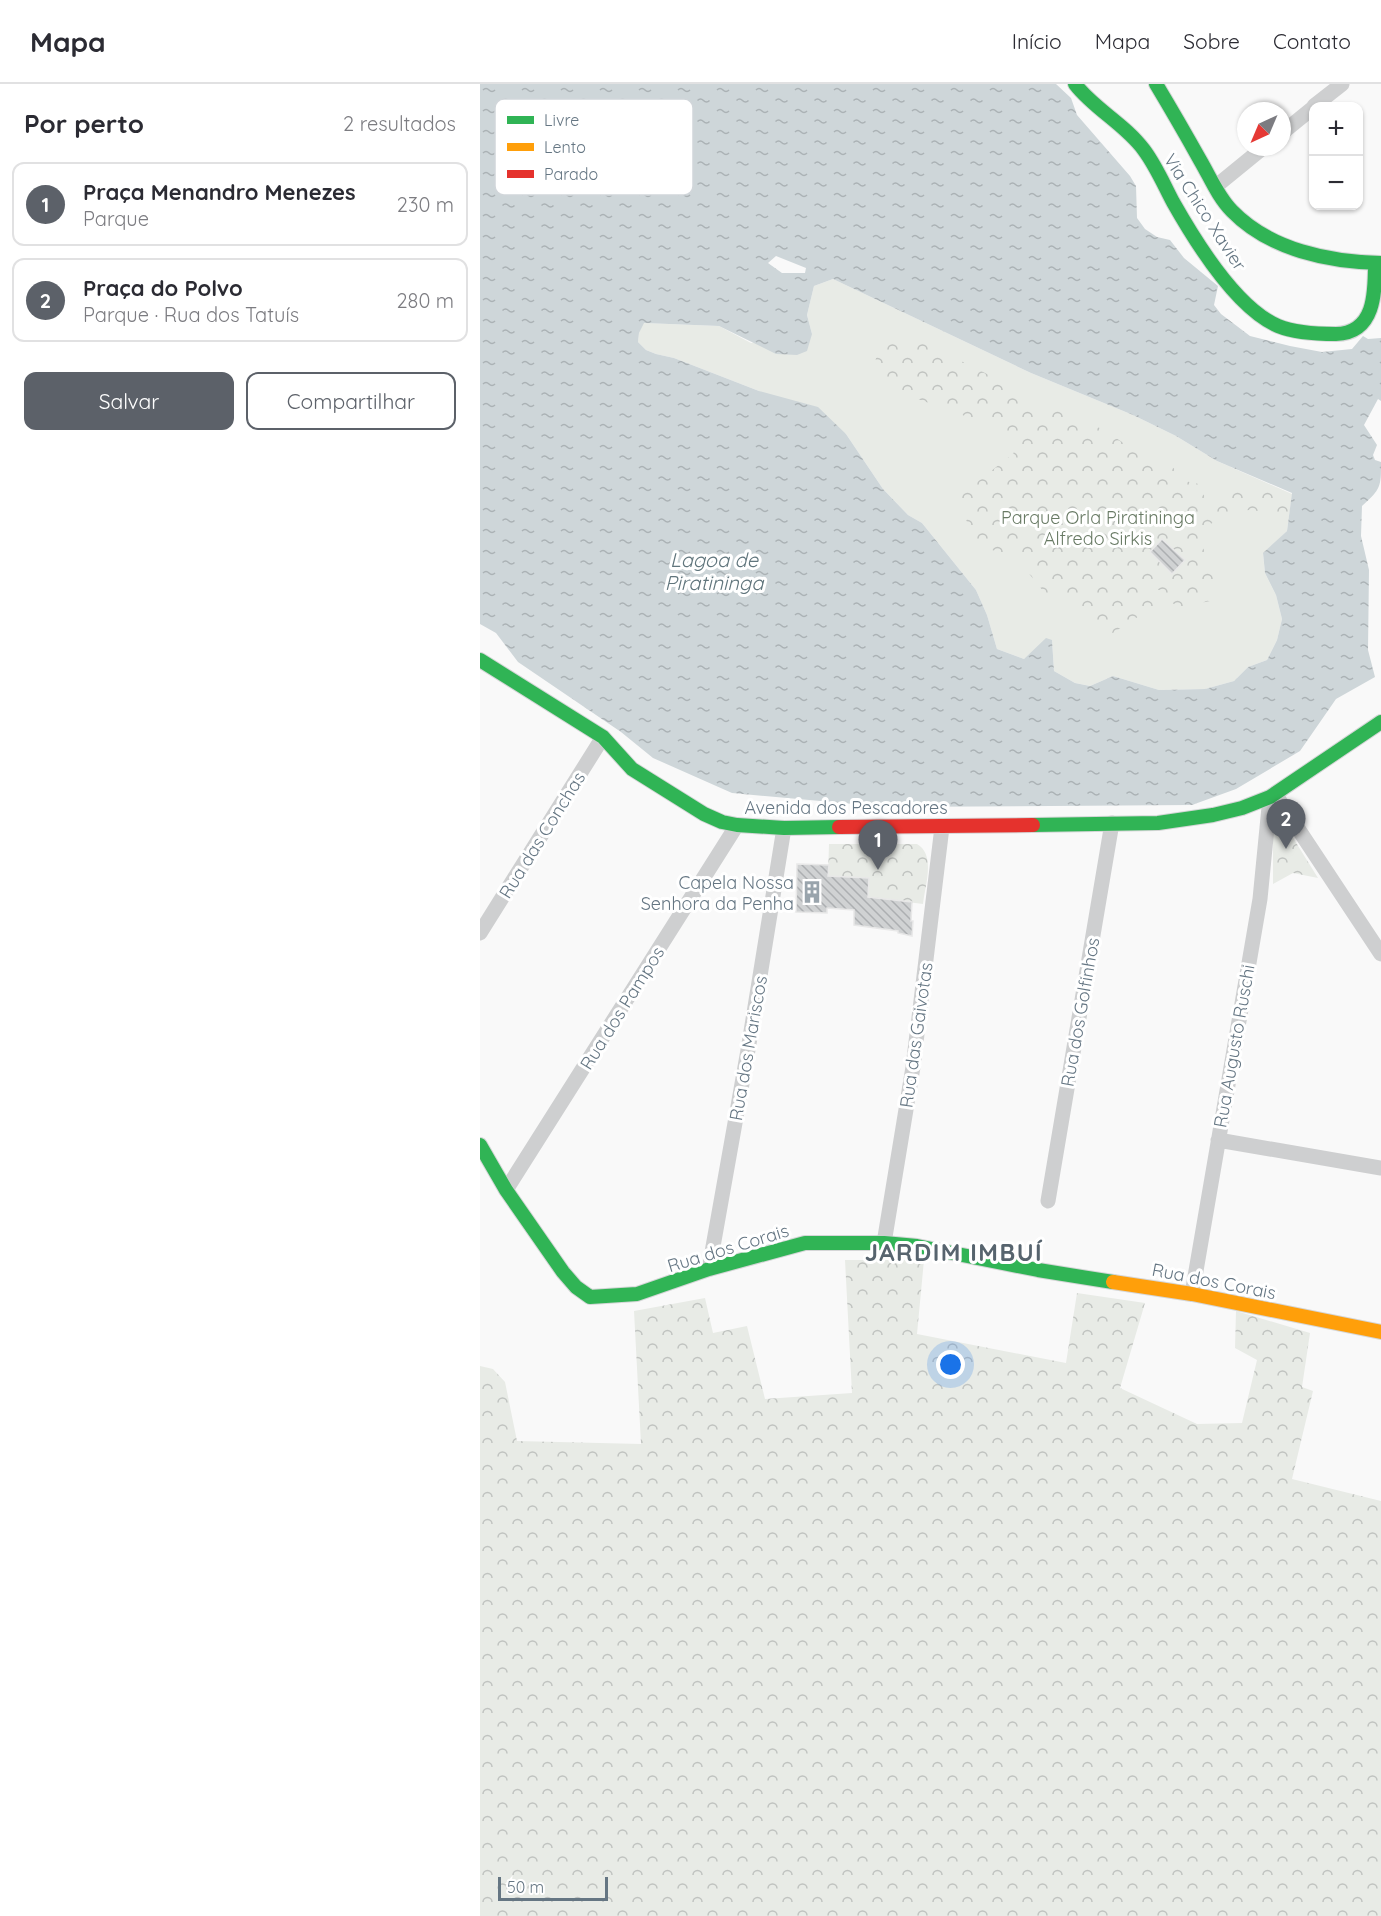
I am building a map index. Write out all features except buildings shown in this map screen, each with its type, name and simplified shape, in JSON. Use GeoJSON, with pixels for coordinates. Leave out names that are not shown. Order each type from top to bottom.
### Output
{"type":"FeatureCollection","features":[{"type":"Feature","properties":{"kind":"street","name":"Via Chico Xavier"},"geometry":{"type":"LineString","coordinates":[[1075,84],[1117,122],[1144,151],[1177,209],[1212,260],[1242,299],[1268,321],[1279,326],[1314,332],[1340,334],[1353,330],[1365,320],[1372,306],[1378,263]]}},
{"type":"Feature","properties":{"kind":"street"},"geometry":{"type":"LineString","coordinates":[[1156,84],[1215,187],[1233,212],[1254,229],[1304,252],[1331,259],[1378,263]]}},
{"type":"Feature","properties":{"kind":"street"},"geometry":{"type":"LineString","coordinates":[[1320,102],[1342,84]]}},
{"type":"Feature","properties":{"kind":"street"},"geometry":{"type":"LineString","coordinates":[[1291,125],[1309,111]]}},
{"type":"Feature","properties":{"kind":"street"},"geometry":{"type":"LineString","coordinates":[[1215,187],[1253,156]]}},
{"type":"Feature","properties":{"kind":"street","name":"Avenida dos Pescadores"},"geometry":{"type":"LineString","coordinates":[[480,660],[603,737],[632,769],[704,814],[722,822],[737,825],[784,828],[942,827],[1158,822],[1213,815],[1242,808],[1272,796],[1381,722]]}},
{"type":"Feature","properties":{"kind":"street","name":"Rua das Conchas"},"geometry":{"type":"LineString","coordinates":[[480,933],[603,737]]}},
{"type":"Feature","properties":{"kind":"street"},"geometry":{"type":"LineString","coordinates":[[1272,796],[1381,954]]}},
{"type":"Feature","properties":{"kind":"street","name":"Rua Augusto Ruschi"},"geometry":{"type":"LineString","coordinates":[[1192,1294],[1260,899],[1272,796]]}},
{"type":"Feature","properties":{"kind":"street","name":"Rua dos Golfinhos"},"geometry":{"type":"LineString","coordinates":[[1048,1201],[1112,823]]}},
{"type":"Feature","properties":{"kind":"street","name":"Rua dos Pampos"},"geometry":{"type":"LineString","coordinates":[[506,1190],[737,825]]}},
{"type":"Feature","properties":{"kind":"street","name":"Rua das Gaivotas"},"geometry":{"type":"LineString","coordinates":[[884,1242],[913,1067],[942,827]]}},
{"type":"Feature","properties":{"kind":"street","name":"Rua dos Mariscos"},"geometry":{"type":"LineString","coordinates":[[709,1269],[784,828]]}},
{"type":"Feature","properties":{"kind":"street"},"geometry":{"type":"LineString","coordinates":[[1218,1140],[1381,1168]]}},
{"type":"Feature","properties":{"kind":"street","name":"Rua dos Corais"},"geometry":{"type":"LineString","coordinates":[[480,1145],[506,1190],[563,1272],[576,1287],[590,1297],[637,1294],[709,1269],[805,1243],[884,1242],[917,1246],[1038,1270],[1192,1294],[1381,1332]]}},
{"type":"Feature","properties":{"kind":"green space"},"geometry":{"type":"Polygon","coordinates":[[[833,279],[1031,373],[1133,415],[1176,436],[1217,461],[1292,494],[1287,531],[1263,554],[1265,573],[1276,595],[1282,619],[1277,640],[1267,660],[1248,667],[1234,681],[1205,689],[1159,690],[1113,676],[1090,686],[1075,683],[1054,671],[1052,640],[1024,659],[997,649],[987,615],[976,590],[922,523],[908,515],[883,489],[846,434],[759,391],[674,358],[646,350],[638,342],[643,323],[719,326],[751,343],[812,334],[807,315],[814,286],[833,279]]]}},
{"type":"Feature","properties":{"kind":"green space","name":"Parque Orla Piratininga Alfredo Sirkis"},"geometry":{"type":"Polygon","coordinates":[[[911,336],[1007,384],[1036,406],[1049,405],[1104,430],[1150,463],[1168,462],[1185,481],[1199,484],[1204,496],[1214,504],[1243,488],[1271,490],[1291,500],[1289,514],[1248,510],[1210,524],[1198,538],[1209,560],[1222,571],[1220,583],[1210,601],[1180,607],[1168,601],[1163,590],[1154,590],[1158,604],[1105,638],[1089,616],[1043,591],[1023,566],[1009,554],[979,547],[964,532],[967,522],[958,497],[1014,453],[990,425],[890,389],[874,379],[876,359],[882,345],[891,340],[911,336]]]}},
{"type":"Feature","properties":{"kind":"green space"},"geometry":{"type":"Polygon","coordinates":[[[1282,820],[1318,878],[1293,873],[1273,884],[1273,825],[1282,820]]]}},
{"type":"Feature","properties":{"kind":"green space"},"geometry":{"type":"Polygon","coordinates":[[[829,844],[917,844],[923,849],[928,863],[923,904],[868,897],[869,878],[828,876],[829,844]]]}},
{"type":"Feature","properties":{"kind":"green space"},"geometry":{"type":"Polygon","coordinates":[[[845,1260],[924,1260],[917,1334],[1066,1363],[1077,1293],[1145,1303],[1120,1388],[1197,1424],[1242,1423],[1257,1360],[1235,1348],[1236,1311],[1310,1333],[1302,1387],[1313,1391],[1292,1479],[1381,1501],[1381,1916],[480,1916],[480,1366],[493,1369],[505,1382],[517,1441],[641,1444],[634,1311],[705,1298],[713,1333],[747,1326],[765,1399],[852,1393],[845,1260]]]}},
{"type":"Feature","properties":{"kind":"water","name":"Lagoa de Piratininga"},"geometry":{"type":"Polygon","coordinates":[[[480,84],[1056,84],[1071,98],[1077,115],[1130,176],[1136,186],[1137,218],[1145,229],[1157,237],[1170,240],[1184,258],[1218,286],[1214,305],[1221,314],[1250,336],[1322,352],[1352,349],[1363,336],[1368,339],[1381,338],[1381,401],[1378,399],[1364,425],[1377,445],[1373,455],[1375,460],[1381,462],[1381,477],[1379,487],[1362,506],[1361,536],[1369,570],[1368,650],[1375,677],[1336,699],[1300,751],[1236,789],[1192,805],[887,807],[732,793],[653,758],[621,732],[518,662],[496,633],[480,624],[480,84]],[[776,256],[768,263],[782,273],[805,273],[806,268],[776,256]],[[833,279],[814,286],[807,315],[812,334],[807,351],[797,355],[776,354],[719,326],[644,323],[638,342],[646,350],[656,354],[674,358],[759,391],[818,407],[846,434],[883,489],[908,515],[922,523],[976,590],[987,615],[997,649],[1024,659],[1046,638],[1052,640],[1054,671],[1075,683],[1090,686],[1113,676],[1159,690],[1205,689],[1234,681],[1248,667],[1267,660],[1277,640],[1282,619],[1276,595],[1265,573],[1263,553],[1287,531],[1292,493],[1217,461],[1176,436],[1133,415],[1031,373],[833,279]]]}},
{"type":"Feature","properties":{"kind":"traffic: fast"},"geometry":{"type":"LineString","coordinates":[[1075,84],[1091,101],[1128,132],[1144,150],[1205,254],[1232,289],[1262,317],[1278,326],[1299,332],[1336,334],[1349,332],[1359,327],[1370,309],[1373,299],[1375,264]]}},
{"type":"Feature","properties":{"kind":"traffic: fast"},"geometry":{"type":"LineString","coordinates":[[1156,84],[1218,193],[1232,211],[1247,224],[1264,235],[1301,251],[1341,260],[1381,263]]}},
{"type":"Feature","properties":{"kind":"traffic: fast"},"geometry":{"type":"LineString","coordinates":[[480,660],[603,737],[632,769],[704,814],[722,822],[737,825],[784,828],[839,827]]}},
{"type":"Feature","properties":{"kind":"traffic: fast"},"geometry":{"type":"LineString","coordinates":[[1033,825],[1158,823],[1242,808],[1270,797],[1381,722]]}},
{"type":"Feature","properties":{"kind":"traffic: fast"},"geometry":{"type":"LineString","coordinates":[[480,1145],[506,1190],[563,1272],[576,1287],[590,1297],[637,1294],[709,1269],[805,1243],[884,1243],[917,1246],[1113,1282]]}},
{"type":"Feature","properties":{"kind":"traffic: slow"},"geometry":{"type":"LineString","coordinates":[[1113,1282],[1192,1294],[1381,1332]]}},
{"type":"Feature","properties":{"kind":"traffic: jam"},"geometry":{"type":"LineString","coordinates":[[839,827],[1033,825]]}},
{"type":"Feature","properties":{"kind":"place","name":"Praça do Polvo"},"geometry":{"type":"Point","coordinates":[1286,849]}},
{"type":"Feature","properties":{"kind":"place","name":"Praça Menandro Menezes"},"geometry":{"type":"Point","coordinates":[878,870]}},
{"type":"Feature","properties":{"kind":"place","name":"Capela Nossa Senhora da Penha"},"geometry":{"type":"Point","coordinates":[812,892]}},
{"type":"Feature","properties":{"kind":"district","name":"JARDIM IMBUÍ"},"geometry":{"type":"Point","coordinates":[954,1252]}}]}
